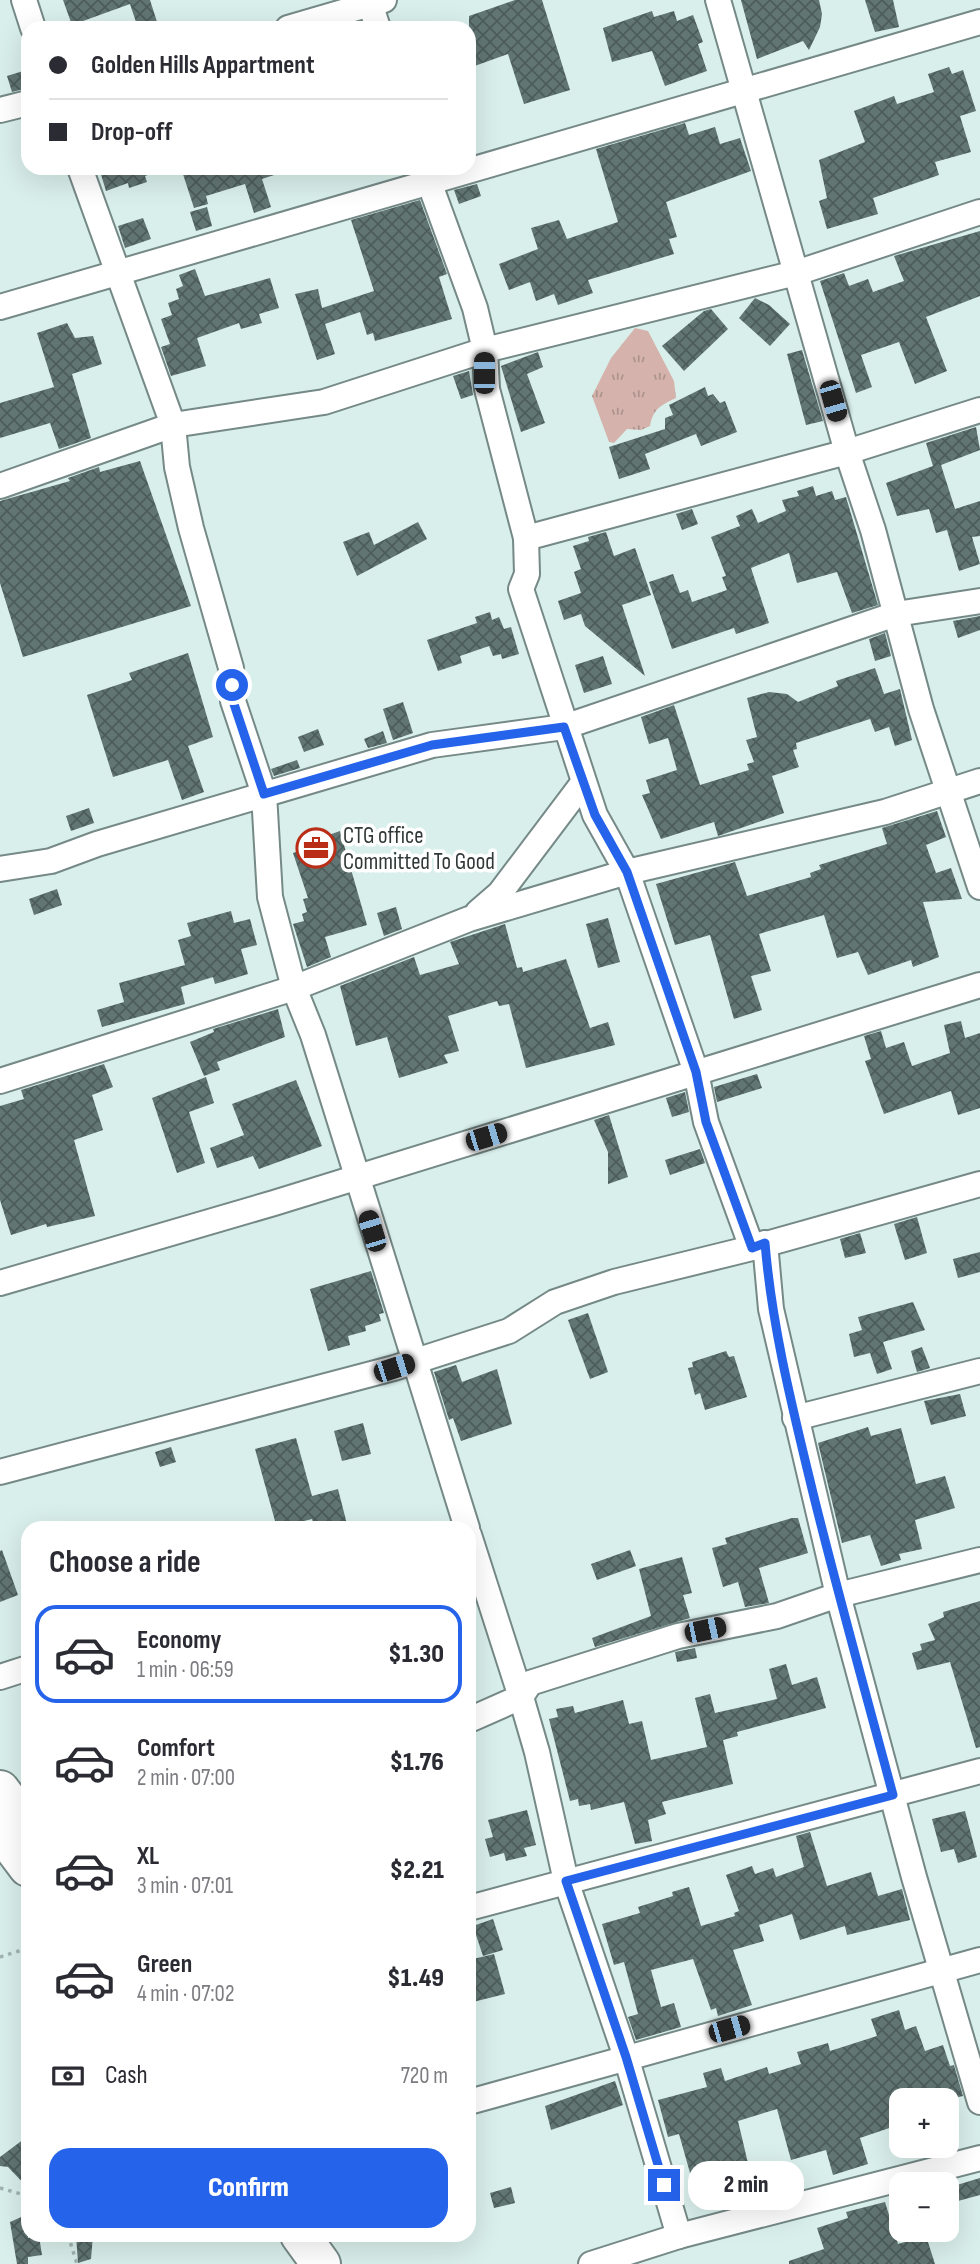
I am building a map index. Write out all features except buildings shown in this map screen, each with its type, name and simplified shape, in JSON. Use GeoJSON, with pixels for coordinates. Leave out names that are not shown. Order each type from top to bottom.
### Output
{"type":"FeatureCollection","features":[{"type":"Feature","properties":{"kind":"main road"},"geometry":{"type":"LineString","coordinates":[[0,1790],[21,1818]]}},
{"type":"Feature","properties":{"kind":"main road"},"geometry":{"type":"LineString","coordinates":[[0,1830],[21,1858]]}},
{"type":"Feature","properties":{"kind":"main road"},"geometry":{"type":"LineString","coordinates":[[305,2242],[321,2264]]}},
{"type":"Feature","properties":{"kind":"main road"},"geometry":{"type":"LineString","coordinates":[[332,2242],[348,2264]]}},
{"type":"Feature","properties":{"kind":"street"},"geometry":{"type":"LineString","coordinates":[[23,0],[30,21]]}},
{"type":"Feature","properties":{"kind":"street"},"geometry":{"type":"LineString","coordinates":[[718,0],[947,792],[980,887]]}},
{"type":"Feature","properties":{"kind":"street"},"geometry":{"type":"LineString","coordinates":[[311,21],[374,2],[377,21]]}},
{"type":"Feature","properties":{"kind":"street"},"geometry":{"type":"LineString","coordinates":[[476,161],[980,22]]}},
{"type":"Feature","properties":{"kind":"street"},"geometry":{"type":"LineString","coordinates":[[0,110],[21,105]]}},
{"type":"Feature","properties":{"kind":"street"},"geometry":{"type":"LineString","coordinates":[[82,175],[173,425],[177,467],[188,516],[232,668],[233,701],[264,794],[270,897],[294,988],[313,1035],[355,1178],[465,1521]]}},
{"type":"Feature","properties":{"kind":"street"},"geometry":{"type":"LineString","coordinates":[[0,307],[119,273],[423,175]]}},
{"type":"Feature","properties":{"kind":"street"},"geometry":{"type":"LineString","coordinates":[[426,175],[471,296],[485,350],[487,389],[526,538],[527,574],[520,589],[595,815],[627,872],[696,1072],[706,1122],[759,1245],[795,1418],[838,1595],[940,1970],[972,2045],[980,2102]]}},
{"type":"Feature","properties":{"kind":"street"},"geometry":{"type":"LineString","coordinates":[[0,486],[173,425],[324,402],[485,350],[796,273],[980,212]]}},
{"type":"Feature","properties":{"kind":"street"},"geometry":{"type":"LineString","coordinates":[[526,538],[847,452],[980,410]]}},
{"type":"Feature","properties":{"kind":"street"},"geometry":{"type":"LineString","coordinates":[[0,870],[51,861],[97,844],[432,745],[564,727],[896,614],[980,601]]}},
{"type":"Feature","properties":{"kind":"street"},"geometry":{"type":"LineString","coordinates":[[0,1081],[294,988],[469,919],[627,872],[885,811],[980,781]]}},
{"type":"Feature","properties":{"kind":"street"},"geometry":{"type":"LineString","coordinates":[[469,919],[500,893],[583,783]]}},
{"type":"Feature","properties":{"kind":"street"},"geometry":{"type":"LineString","coordinates":[[0,1283],[355,1178],[980,985]]}},
{"type":"Feature","properties":{"kind":"street"},"geometry":{"type":"LineString","coordinates":[[0,1472],[413,1362],[509,1331],[555,1302],[614,1282],[980,1184]]}},
{"type":"Feature","properties":{"kind":"street"},"geometry":{"type":"LineString","coordinates":[[795,1418],[980,1371]]}},
{"type":"Feature","properties":{"kind":"street"},"geometry":{"type":"LineString","coordinates":[[476,1557],[537,1752],[566,1881],[626,2057],[679,2236]]}},
{"type":"Feature","properties":{"kind":"street"},"geometry":{"type":"LineString","coordinates":[[476,1717],[521,1697],[530,1683],[678,1636],[777,1616],[838,1595],[980,1560]]}},
{"type":"Feature","properties":{"kind":"street"},"geometry":{"type":"LineString","coordinates":[[0,1677],[21,1670]]}},
{"type":"Feature","properties":{"kind":"street"},"geometry":{"type":"LineString","coordinates":[[476,1906],[980,1771]]}},
{"type":"Feature","properties":{"kind":"street"},"geometry":{"type":"LineString","coordinates":[[476,2100],[980,1959]]}},
{"type":"Feature","properties":{"kind":"street"},"geometry":{"type":"LineString","coordinates":[[591,2264],[679,2236],[980,2158]]}},
{"type":"Feature","properties":{"kind":"path"},"geometry":{"type":"LineString","coordinates":[[0,1957],[21,1950]]}},
{"type":"Feature","properties":{"kind":"path"},"geometry":{"type":"LineString","coordinates":[[0,2188],[21,2194]]}},
{"type":"Feature","properties":{"kind":"path"},"geometry":{"type":"LineString","coordinates":[[70,2242],[76,2264]]}},
{"type":"Feature","properties":{"kind":"green space"},"geometry":{"type":"Polygon","coordinates":[[[635,328],[648,331],[674,381],[676,398],[659,408],[653,415],[650,426],[641,430],[627,429],[614,443],[609,442],[592,396],[611,358],[635,328]]]}},
{"type":"Feature","properties":{"kind":"place","name":"CTG office Committed To Good"},"geometry":{"type":"Point","coordinates":[316,848]}},
{"type":"Feature","properties":{"kind":"route"},"geometry":{"type":"LineString","coordinates":[[232,685],[233,701],[246,747],[264,794],[432,745],[564,727],[595,815],[627,872],[696,1072],[706,1122],[752,1248],[765,1243],[771,1310],[795,1418],[838,1595],[893,1795],[566,1881],[626,2057],[664,2185]]}}]}
